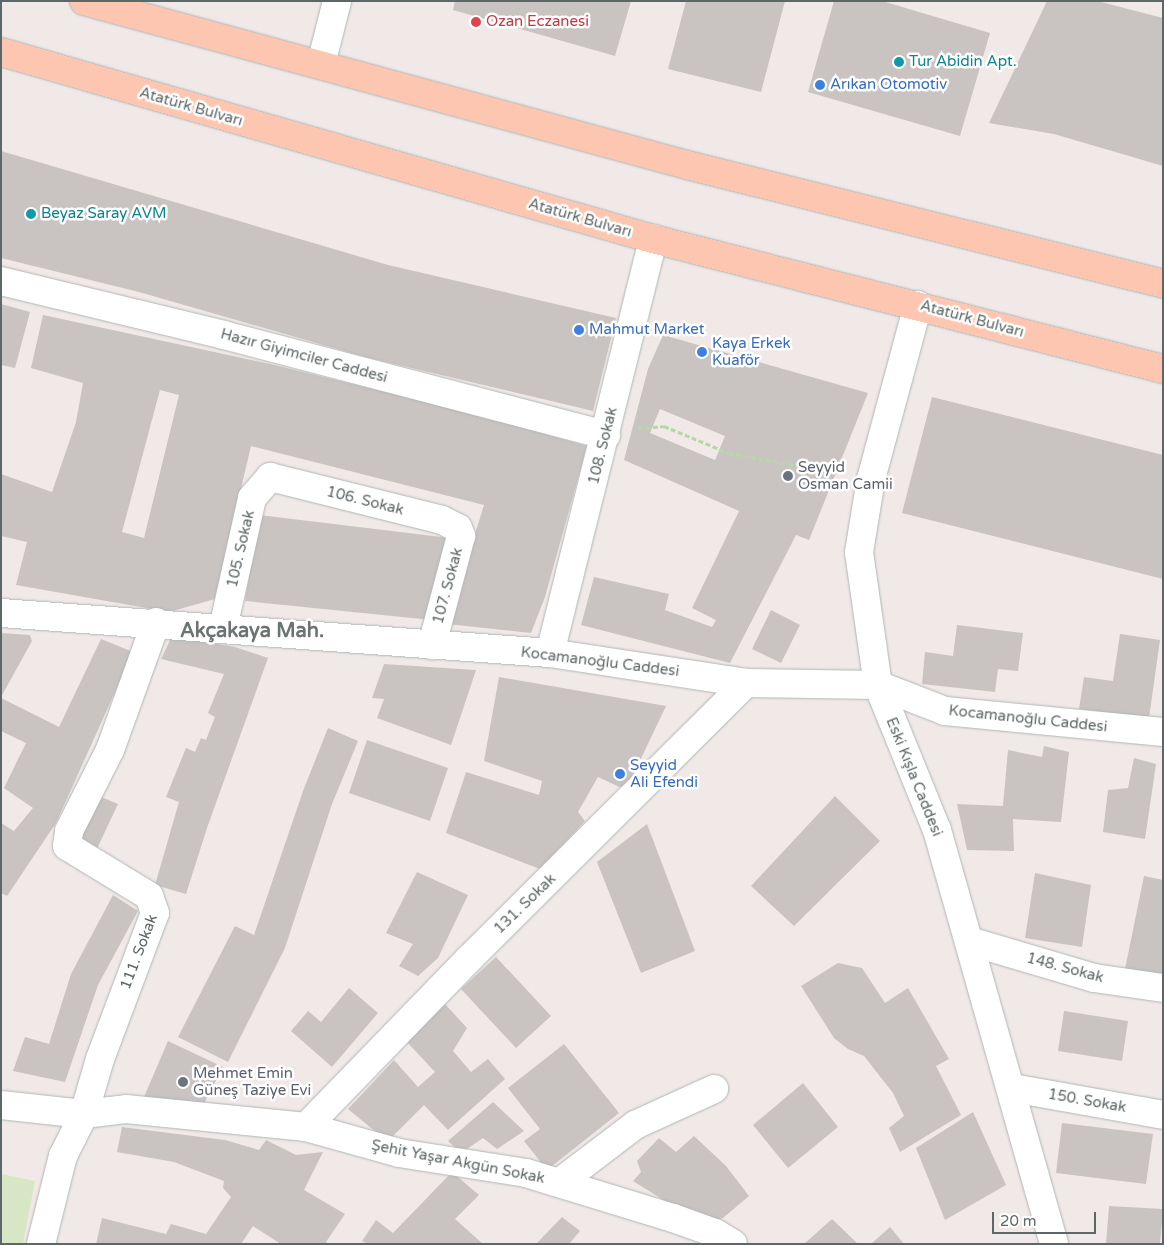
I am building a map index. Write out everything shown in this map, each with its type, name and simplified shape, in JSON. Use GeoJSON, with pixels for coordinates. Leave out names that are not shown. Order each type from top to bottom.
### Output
{"type":"FeatureCollection","features":[{"type":"Feature","properties":{"kind":"main road"},"geometry":{"type":"LineString","coordinates":[[84,1],[687,164],[1163,284]]}},
{"type":"Feature","properties":{"kind":"main road","name":"Atatürk Bulvarı"},"geometry":{"type":"LineString","coordinates":[[1,52],[653,239],[918,305],[1163,369]]}},
{"type":"Feature","properties":{"kind":"street"},"geometry":{"type":"LineString","coordinates":[[321,64],[337,1]]}},
{"type":"Feature","properties":{"kind":"street","name":"108. Sokak"},"geometry":{"type":"LineString","coordinates":[[550,653],[606,435],[653,239]]}},
{"type":"Feature","properties":{"kind":"street","name":"Hazır Giyimciler Caddesi"},"geometry":{"type":"LineString","coordinates":[[1,282],[224,335],[606,435]]}},
{"type":"Feature","properties":{"kind":"street","name":"Eski Kışla Caddesi"},"geometry":{"type":"LineString","coordinates":[[918,305],[871,479],[859,552],[878,685],[937,830],[1012,1088],[1054,1244]]}},
{"type":"Feature","properties":{"kind":"street","name":"106. Sokak"},"geometry":{"type":"LineString","coordinates":[[270,477],[442,520],[458,528]]}},
{"type":"Feature","properties":{"kind":"street","name":"105. Sokak"},"geometry":{"type":"LineString","coordinates":[[223,628],[252,498],[270,477]]}},
{"type":"Feature","properties":{"kind":"street","name":"107. Sokak"},"geometry":{"type":"LineString","coordinates":[[432,645],[461,536],[458,528]]}},
{"type":"Feature","properties":{"kind":"street","name":"Kocamanoğlu Caddesi"},"geometry":{"type":"LineString","coordinates":[[1,613],[156,622],[550,653],[746,683],[878,685],[945,712],[1163,732]]}},
{"type":"Feature","properties":{"kind":"street","name":"111. Sokak"},"geometry":{"type":"LineString","coordinates":[[41,1244],[63,1156],[84,1114],[100,1059],[133,966],[150,932],[156,907],[149,896],[68,846],[69,831],[110,750],[156,622]]}},
{"type":"Feature","properties":{"kind":"street","name":"131. Sokak"},"geometry":{"type":"LineString","coordinates":[[306,1127],[469,959],[746,683]]}},
{"type":"Feature","properties":{"kind":"street","name":"148. Sokak"},"geometry":{"type":"LineString","coordinates":[[969,941],[1094,978],[1163,988]]}},
{"type":"Feature","properties":{"kind":"street","name":"150. Sokak"},"geometry":{"type":"LineString","coordinates":[[1012,1088],[1163,1115]]}},
{"type":"Feature","properties":{"kind":"street"},"geometry":{"type":"LineString","coordinates":[[559,1183],[635,1124],[714,1089]]}},
{"type":"Feature","properties":{"kind":"street","name":"Şehit Yaşar Akgün Sokak"},"geometry":{"type":"LineString","coordinates":[[1,1105],[84,1114],[126,1109],[306,1127],[399,1153],[526,1173],[716,1233],[733,1244]]}},
{"type":"Feature","properties":{"kind":"path"},"geometry":{"type":"LineString","coordinates":[[606,435],[617,429],[664,426],[729,453],[871,479]]}},
{"type":"Feature","properties":{"kind":"green space"},"geometry":{"type":"Polygon","coordinates":[[[1,1174],[35,1181],[23,1244],[1,1244],[1,1174]]]}},
{"type":"Feature","properties":{"kind":"building"},"geometry":{"type":"Polygon","coordinates":[[[455,1],[631,1],[615,56],[453,10],[455,1]]]}},
{"type":"Feature","properties":{"kind":"building"},"geometry":{"type":"Polygon","coordinates":[[[686,1],[785,1],[761,92],[668,69],[686,1]]]}},
{"type":"Feature","properties":{"kind":"building","name":"Tur Abidin Apt."},"geometry":{"type":"Polygon","coordinates":[[[834,1],[882,1],[990,33],[960,136],[808,92],[834,1]]]}},
{"type":"Feature","properties":{"kind":"building"},"geometry":{"type":"Polygon","coordinates":[[[1047,1],[1097,1],[1163,18],[1163,166],[1054,134],[989,123],[1047,1]]]}},
{"type":"Feature","properties":{"kind":"building"},"geometry":{"type":"Polygon","coordinates":[[[1,151],[388,265],[616,318],[593,411],[365,357],[139,292],[1,258],[1,151]]]}},
{"type":"Feature","properties":{"kind":"building"},"geometry":{"type":"Polygon","coordinates":[[[1,304],[30,312],[15,368],[1,365],[1,304]]]}},
{"type":"Feature","properties":{"kind":"building"},"geometry":{"type":"Polygon","coordinates":[[[43,315],[270,364],[456,409],[587,446],[545,597],[531,633],[447,624],[484,505],[251,446],[215,599],[169,612],[16,585],[27,542],[1,536],[1,474],[52,492],[76,422],[83,383],[31,368],[43,315]],[[160,390],[122,532],[144,538],[179,395],[160,390]]]}},
{"type":"Feature","properties":{"kind":"building"},"geometry":{"type":"Polygon","coordinates":[[[663,335],[868,393],[809,540],[796,535],[730,663],[581,625],[594,577],[669,594],[665,610],[712,627],[716,620],[692,608],[739,511],[624,460],[648,369],[663,335]],[[660,409],[650,433],[715,460],[725,436],[660,409]]]}},
{"type":"Feature","properties":{"kind":"building"},"geometry":{"type":"Polygon","coordinates":[[[932,397],[1163,455],[1163,579],[902,513],[932,397]]]}},
{"type":"Feature","properties":{"kind":"building"},"geometry":{"type":"Polygon","coordinates":[[[259,515],[450,538],[432,620],[245,601],[259,515]]]}},
{"type":"Feature","properties":{"kind":"building"},"geometry":{"type":"Polygon","coordinates":[[[771,610],[800,625],[781,663],[752,649],[771,610]]]}},
{"type":"Feature","properties":{"kind":"building"},"geometry":{"type":"Polygon","coordinates":[[[957,625],[1023,633],[1018,671],[998,669],[995,692],[922,684],[925,652],[953,656],[957,625]]]}},
{"type":"Feature","properties":{"kind":"building"},"geometry":{"type":"Polygon","coordinates":[[[1,633],[30,635],[32,641],[1,697],[1,633]]]}},
{"type":"Feature","properties":{"kind":"building"},"geometry":{"type":"Polygon","coordinates":[[[1120,634],[1160,640],[1149,718],[1079,709],[1084,677],[1113,681],[1120,634]]]}},
{"type":"Feature","properties":{"kind":"building"},"geometry":{"type":"Polygon","coordinates":[[[172,636],[235,647],[268,658],[207,828],[186,894],[155,885],[179,802],[166,797],[186,748],[195,752],[201,738],[206,740],[215,717],[208,713],[224,674],[161,659],[172,636]]]}},
{"type":"Feature","properties":{"kind":"building"},"geometry":{"type":"Polygon","coordinates":[[[101,639],[133,652],[56,823],[7,896],[1,893],[1,823],[14,831],[33,808],[4,788],[26,743],[1,731],[1,698],[59,727],[101,639]]]}},
{"type":"Feature","properties":{"kind":"building"},"geometry":{"type":"Polygon","coordinates":[[[384,664],[476,670],[451,745],[377,718],[384,699],[372,698],[384,664]]]}},
{"type":"Feature","properties":{"kind":"building"},"geometry":{"type":"Polygon","coordinates":[[[499,677],[666,706],[626,790],[598,777],[578,812],[585,821],[540,869],[446,833],[466,772],[539,795],[542,781],[484,761],[499,677]]]}},
{"type":"Feature","properties":{"kind":"building"},"geometry":{"type":"Polygon","coordinates":[[[328,728],[358,741],[332,804],[285,948],[228,1062],[178,1037],[235,926],[254,935],[303,791],[328,728]]]}},
{"type":"Feature","properties":{"kind":"building"},"geometry":{"type":"Polygon","coordinates":[[[367,740],[448,768],[430,821],[349,793],[367,740]]]}},
{"type":"Feature","properties":{"kind":"building"},"geometry":{"type":"Polygon","coordinates":[[[1044,746],[1069,752],[1061,822],[1013,819],[1014,851],[967,850],[957,804],[1003,806],[1008,750],[1042,757],[1044,746]]]}},
{"type":"Feature","properties":{"kind":"building"},"geometry":{"type":"Polygon","coordinates":[[[1134,758],[1156,764],[1145,839],[1103,832],[1108,790],[1128,788],[1134,758]]]}},
{"type":"Feature","properties":{"kind":"building"},"geometry":{"type":"Polygon","coordinates":[[[94,794],[118,804],[95,853],[72,842],[94,794]]]}},
{"type":"Feature","properties":{"kind":"building"},"geometry":{"type":"Polygon","coordinates":[[[835,796],[880,841],[794,926],[751,886],[835,796]]]}},
{"type":"Feature","properties":{"kind":"building"},"geometry":{"type":"Polygon","coordinates":[[[647,824],[695,951],[641,973],[597,862],[647,824]]]}},
{"type":"Feature","properties":{"kind":"building"},"geometry":{"type":"Polygon","coordinates":[[[417,872],[468,895],[438,958],[418,976],[399,966],[413,944],[386,933],[417,872]]]}},
{"type":"Feature","properties":{"kind":"building"},"geometry":{"type":"Polygon","coordinates":[[[1035,873],[1091,885],[1082,947],[1025,938],[1035,873]]]}},
{"type":"Feature","properties":{"kind":"building"},"geometry":{"type":"Polygon","coordinates":[[[1144,876],[1163,880],[1163,976],[1125,969],[1144,876]]]}},
{"type":"Feature","properties":{"kind":"building"},"geometry":{"type":"Polygon","coordinates":[[[113,895],[138,911],[98,985],[65,1082],[13,1071],[25,1037],[49,1044],[71,974],[113,895]]]}},
{"type":"Feature","properties":{"kind":"building"},"geometry":{"type":"Polygon","coordinates":[[[496,957],[551,1016],[516,1048],[461,989],[496,957]]]}},
{"type":"Feature","properties":{"kind":"building"},"geometry":{"type":"Polygon","coordinates":[[[838,963],[862,968],[885,1003],[908,988],[949,1059],[936,1066],[961,1115],[900,1152],[889,1128],[904,1116],[893,1093],[864,1056],[848,1049],[834,1038],[801,986],[838,963]]]}},
{"type":"Feature","properties":{"kind":"building"},"geometry":{"type":"Polygon","coordinates":[[[349,988],[378,1013],[332,1067],[291,1031],[308,1011],[321,1022],[349,988]]]}},
{"type":"Feature","properties":{"kind":"building"},"geometry":{"type":"Polygon","coordinates":[[[445,1004],[467,1028],[453,1051],[471,1072],[488,1059],[505,1079],[448,1130],[424,1105],[392,1137],[376,1132],[348,1109],[394,1060],[418,1087],[435,1072],[407,1042],[445,1004]]]}},
{"type":"Feature","properties":{"kind":"building"},"geometry":{"type":"Polygon","coordinates":[[[1064,1011],[1128,1021],[1122,1061],[1058,1051],[1064,1011]]]}},
{"type":"Feature","properties":{"kind":"building","name":"Mehmet Emin Güneş Taziye Evi"},"geometry":{"type":"Polygon","coordinates":[[[168,1041],[223,1067],[199,1113],[144,1097],[168,1041]]]}},
{"type":"Feature","properties":{"kind":"building"},"geometry":{"type":"Polygon","coordinates":[[[564,1044],[619,1113],[547,1170],[524,1141],[540,1129],[508,1088],[564,1044]]]}},
{"type":"Feature","properties":{"kind":"building"},"geometry":{"type":"Polygon","coordinates":[[[803,1083],[838,1127],[788,1168],[753,1125],[803,1083]]]}},
{"type":"Feature","properties":{"kind":"building"},"geometry":{"type":"Polygon","coordinates":[[[493,1102],[524,1131],[497,1149],[483,1138],[461,1153],[448,1141],[493,1102]]]}},
{"type":"Feature","properties":{"kind":"building"},"geometry":{"type":"Polygon","coordinates":[[[973,1112],[1006,1185],[945,1220],[916,1148],[973,1112]]]}},
{"type":"Feature","properties":{"kind":"building"},"geometry":{"type":"Polygon","coordinates":[[[1062,1123],[1153,1134],[1146,1184],[1056,1173],[1062,1123]]]}},
{"type":"Feature","properties":{"kind":"building"},"geometry":{"type":"Polygon","coordinates":[[[122,1127],[225,1140],[259,1150],[266,1140],[296,1155],[323,1152],[304,1190],[345,1214],[326,1242],[328,1244],[281,1244],[253,1226],[241,1244],[96,1244],[102,1218],[166,1234],[171,1224],[206,1234],[231,1197],[223,1188],[224,1181],[174,1162],[117,1152],[122,1127]]]}},
{"type":"Feature","properties":{"kind":"building"},"geometry":{"type":"Polygon","coordinates":[[[694,1136],[726,1166],[749,1196],[723,1218],[712,1222],[676,1208],[633,1181],[641,1172],[637,1161],[659,1138],[676,1152],[694,1136]]]}},
{"type":"Feature","properties":{"kind":"building"},"geometry":{"type":"Polygon","coordinates":[[[452,1172],[479,1195],[455,1219],[483,1244],[368,1244],[362,1241],[376,1220],[393,1233],[452,1172]]]}},
{"type":"Feature","properties":{"kind":"building"},"geometry":{"type":"Polygon","coordinates":[[[1109,1206],[1163,1209],[1160,1244],[1106,1244],[1109,1206]]]}},
{"type":"Feature","properties":{"kind":"building"},"geometry":{"type":"Polygon","coordinates":[[[562,1217],[580,1231],[569,1244],[536,1244],[562,1217]]]}},
{"type":"Feature","properties":{"kind":"building"},"geometry":{"type":"Polygon","coordinates":[[[832,1219],[858,1244],[804,1244],[832,1219]]]}},
{"type":"Feature","properties":{"kind":"building"},"geometry":{"type":"Polygon","coordinates":[[[890,1227],[904,1244],[871,1244],[890,1227]]]}},
{"type":"Feature","properties":{"kind":"place","name":"Ozan Eczanesi"},"geometry":{"type":"Point","coordinates":[476,22]}},
{"type":"Feature","properties":{"kind":"place","name":"Tur Abidin Apt."},"geometry":{"type":"Point","coordinates":[899,62]}},
{"type":"Feature","properties":{"kind":"place","name":"Arıkan Otomotiv"},"geometry":{"type":"Point","coordinates":[820,85]}},
{"type":"Feature","properties":{"kind":"place","name":"Beyaz Saray AVM"},"geometry":{"type":"Point","coordinates":[31,214]}},
{"type":"Feature","properties":{"kind":"place","name":"Mahmut Market"},"geometry":{"type":"Point","coordinates":[579,330]}},
{"type":"Feature","properties":{"kind":"place","name":"Kaya Erkek Kuaför"},"geometry":{"type":"Point","coordinates":[702,352]}},
{"type":"Feature","properties":{"kind":"place","name":"Seyyid Osman Camii"},"geometry":{"type":"Point","coordinates":[788,476]}},
{"type":"Feature","properties":{"kind":"place","name":"Seyyid Ali Efendi"},"geometry":{"type":"Point","coordinates":[620,774]}},
{"type":"Feature","properties":{"kind":"place","name":"Mehmet Emin Güneş Taziye Evi"},"geometry":{"type":"Point","coordinates":[183,1082]}},
{"type":"Feature","properties":{"kind":"district","name":"Akçakaya Mah."},"geometry":{"type":"Point","coordinates":[252,631]}}]}
